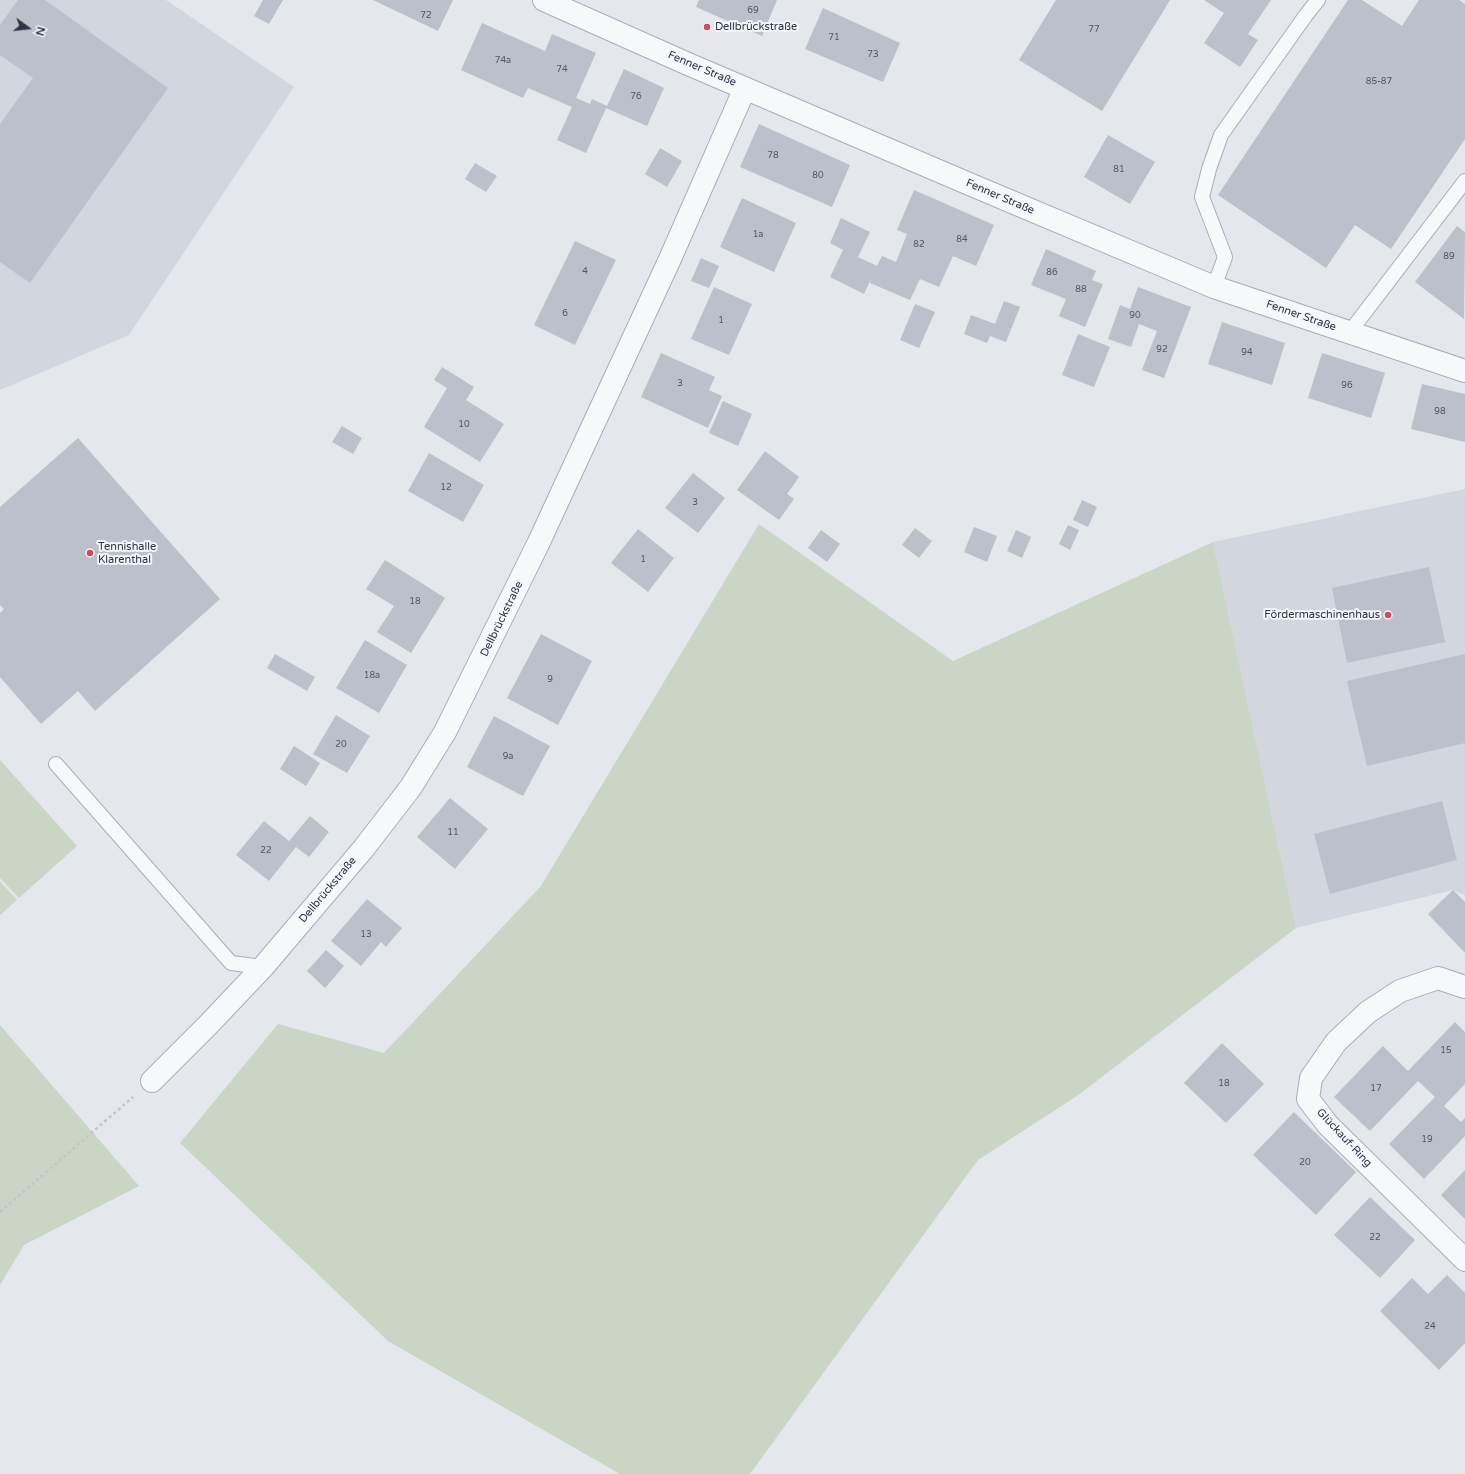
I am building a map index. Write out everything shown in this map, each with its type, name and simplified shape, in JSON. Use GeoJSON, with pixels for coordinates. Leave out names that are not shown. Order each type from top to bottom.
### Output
{"type":"FeatureCollection","features":[{"type":"Feature","properties":{"kind":"street","name":"Fenner Straße"},"geometry":{"type":"LineString","coordinates":[[544,0],[744,88],[1214,287],[1465,371]]}},
{"type":"Feature","properties":{"kind":"street","name":"Dellbrückstraße"},"geometry":{"type":"LineString","coordinates":[[152,1082],[263,968],[364,848],[411,787],[445,732],[535,551],[588,437],[670,259],[744,88]]}},
{"type":"Feature","properties":{"kind":"street","name":"Glückauf-Ring"},"geometry":{"type":"LineString","coordinates":[[1465,987],[1438,978],[1400,991],[1368,1012],[1336,1042],[1310,1078],[1308,1099],[1328,1125],[1465,1260]]}},
{"type":"Feature","properties":{"kind":"lane"},"geometry":{"type":"LineString","coordinates":[[1214,287],[1225,256],[1202,197],[1211,162],[1221,135],[1318,0]]}},
{"type":"Feature","properties":{"kind":"lane"},"geometry":{"type":"LineString","coordinates":[[1349,333],[1465,181]]}},
{"type":"Feature","properties":{"kind":"lane"},"geometry":{"type":"LineString","coordinates":[[56,764],[231,963],[263,968]]}},
{"type":"Feature","properties":{"kind":"path"},"geometry":{"type":"LineString","coordinates":[[0,1212],[152,1082]]}},
{"type":"Feature","properties":{"kind":"shaded area"},"geometry":{"type":"Polygon","coordinates":[[[0,0],[166,0],[294,87],[129,335],[0,390],[0,0]]]}},
{"type":"Feature","properties":{"kind":"shaded area"},"geometry":{"type":"Polygon","coordinates":[[[1465,489],[1465,895],[1453,890],[1296,928],[1213,542],[1465,489]]]}},
{"type":"Feature","properties":{"kind":"green space"},"geometry":{"type":"Polygon","coordinates":[[[759,524],[953,661],[1213,542],[1296,928],[1077,1096],[978,1160],[750,1474],[620,1474],[388,1341],[180,1143],[278,1024],[384,1053],[541,886],[759,524]]]}},
{"type":"Feature","properties":{"kind":"green space"},"geometry":{"type":"Polygon","coordinates":[[[0,760],[77,846],[19,898],[0,878],[0,760]]]}},
{"type":"Feature","properties":{"kind":"green space"},"geometry":{"type":"Polygon","coordinates":[[[0,881],[17,900],[0,915],[0,881]]]}},
{"type":"Feature","properties":{"kind":"green space"},"geometry":{"type":"Polygon","coordinates":[[[0,1025],[139,1186],[24,1245],[0,1285],[0,1025]]]}},
{"type":"Feature","properties":{"kind":"building"},"geometry":{"type":"Polygon","coordinates":[[[18,0],[45,0],[168,88],[30,283],[0,262],[0,124],[33,78],[0,55],[0,25],[18,0]]]}},
{"type":"Feature","properties":{"kind":"building"},"geometry":{"type":"Polygon","coordinates":[[[263,0],[283,0],[269,24],[254,16],[263,0]]]}},
{"type":"Feature","properties":{"kind":"building"},"geometry":{"type":"Polygon","coordinates":[[[373,0],[453,0],[438,31],[373,0]]]}},
{"type":"Feature","properties":{"kind":"building"},"geometry":{"type":"Polygon","coordinates":[[[699,0],[777,0],[762,36],[696,7],[699,0]]]}},
{"type":"Feature","properties":{"kind":"building"},"geometry":{"type":"Polygon","coordinates":[[[1056,0],[1170,0],[1102,111],[1019,60],[1056,0]]]}},
{"type":"Feature","properties":{"kind":"building"},"geometry":{"type":"Polygon","coordinates":[[[1204,0],[1271,0],[1248,34],[1258,40],[1240,67],[1204,43],[1224,13],[1204,0]]]}},
{"type":"Feature","properties":{"kind":"building"},"geometry":{"type":"Polygon","coordinates":[[[1348,0],[1362,0],[1402,26],[1419,0],[1459,0],[1465,4],[1465,139],[1391,249],[1355,225],[1326,268],[1218,195],[1348,0]]]}},
{"type":"Feature","properties":{"kind":"building"},"geometry":{"type":"Polygon","coordinates":[[[823,8],[900,43],[883,82],[805,49],[823,8]]]}},
{"type":"Feature","properties":{"kind":"building"},"geometry":{"type":"Polygon","coordinates":[[[482,23],[545,51],[552,34],[596,53],[576,98],[590,104],[592,99],[607,106],[624,69],[664,88],[647,126],[606,108],[586,153],[557,140],[572,107],[528,88],[523,98],[461,70],[482,23]]]}},
{"type":"Feature","properties":{"kind":"building"},"geometry":{"type":"Polygon","coordinates":[[[759,124],[850,165],[832,207],[740,167],[759,124]]]}},
{"type":"Feature","properties":{"kind":"building"},"geometry":{"type":"Polygon","coordinates":[[[1108,135],[1155,162],[1130,204],[1084,177],[1108,135]]]}},
{"type":"Feature","properties":{"kind":"building"},"geometry":{"type":"Polygon","coordinates":[[[660,148],[682,161],[667,187],[645,174],[660,148]]]}},
{"type":"Feature","properties":{"kind":"building"},"geometry":{"type":"Polygon","coordinates":[[[475,163],[497,176],[486,192],[465,179],[475,163]]]}},
{"type":"Feature","properties":{"kind":"building"},"geometry":{"type":"Polygon","coordinates":[[[914,190],[994,225],[976,266],[953,256],[939,287],[920,279],[910,300],[870,283],[871,279],[864,294],[830,277],[843,250],[830,243],[841,218],[870,232],[858,257],[877,266],[882,256],[896,262],[907,234],[897,230],[914,190]]]}},
{"type":"Feature","properties":{"kind":"building"},"geometry":{"type":"Polygon","coordinates":[[[742,198],[796,223],[774,272],[720,247],[742,198]]]}},
{"type":"Feature","properties":{"kind":"building"},"geometry":{"type":"Polygon","coordinates":[[[1457,226],[1465,232],[1464,319],[1415,282],[1457,226]]]}},
{"type":"Feature","properties":{"kind":"building"},"geometry":{"type":"Polygon","coordinates":[[[575,241],[616,260],[575,345],[534,325],[575,241]]]}},
{"type":"Feature","properties":{"kind":"building"},"geometry":{"type":"Polygon","coordinates":[[[1046,249],[1096,271],[1092,280],[1103,284],[1085,327],[1059,316],[1066,299],[1031,285],[1046,249]]]}},
{"type":"Feature","properties":{"kind":"building"},"geometry":{"type":"Polygon","coordinates":[[[701,258],[719,266],[709,288],[691,281],[701,258]]]}},
{"type":"Feature","properties":{"kind":"building"},"geometry":{"type":"Polygon","coordinates":[[[714,287],[752,304],[729,355],[691,339],[714,287]]]}},
{"type":"Feature","properties":{"kind":"building"},"geometry":{"type":"Polygon","coordinates":[[[1138,287],[1191,307],[1164,378],[1142,370],[1157,331],[1139,324],[1131,347],[1108,339],[1120,305],[1130,309],[1138,287]]]}},
{"type":"Feature","properties":{"kind":"building"},"geometry":{"type":"Polygon","coordinates":[[[1004,301],[1020,307],[1006,342],[990,336],[987,343],[964,334],[971,315],[995,324],[1004,301]]]}},
{"type":"Feature","properties":{"kind":"building"},"geometry":{"type":"Polygon","coordinates":[[[915,304],[935,312],[919,348],[900,340],[915,304]]]}},
{"type":"Feature","properties":{"kind":"building"},"geometry":{"type":"Polygon","coordinates":[[[1222,322],[1285,343],[1272,385],[1208,364],[1222,322]]]}},
{"type":"Feature","properties":{"kind":"building"},"geometry":{"type":"Polygon","coordinates":[[[1078,334],[1110,347],[1094,387],[1062,375],[1078,334]]]}},
{"type":"Feature","properties":{"kind":"building"},"geometry":{"type":"Polygon","coordinates":[[[661,353],[715,377],[709,390],[722,396],[708,428],[641,397],[661,353]]]}},
{"type":"Feature","properties":{"kind":"building"},"geometry":{"type":"Polygon","coordinates":[[[1322,353],[1385,373],[1371,418],[1308,398],[1322,353]]]}},
{"type":"Feature","properties":{"kind":"building"},"geometry":{"type":"Polygon","coordinates":[[[442,367],[474,387],[466,400],[504,424],[480,462],[424,427],[447,388],[434,380],[442,367]]]}},
{"type":"Feature","properties":{"kind":"building"},"geometry":{"type":"Polygon","coordinates":[[[1422,384],[1465,394],[1465,442],[1411,429],[1422,384]]]}},
{"type":"Feature","properties":{"kind":"building"},"geometry":{"type":"Polygon","coordinates":[[[723,401],[752,414],[738,446],[709,433],[723,401]]]}},
{"type":"Feature","properties":{"kind":"building"},"geometry":{"type":"Polygon","coordinates":[[[342,426],[362,438],[353,454],[332,442],[342,426]]]}},
{"type":"Feature","properties":{"kind":"building","name":"Tennishalle Klarenthal"},"geometry":{"type":"Polygon","coordinates":[[[78,438],[220,599],[95,711],[78,691],[41,724],[0,677],[0,613],[4,609],[0,605],[0,507],[78,438]]]}},
{"type":"Feature","properties":{"kind":"building"},"geometry":{"type":"Polygon","coordinates":[[[765,451],[799,477],[787,494],[794,499],[779,520],[737,490],[765,451]]]}},
{"type":"Feature","properties":{"kind":"building"},"geometry":{"type":"Polygon","coordinates":[[[429,453],[484,485],[463,522],[408,491],[429,453]]]}},
{"type":"Feature","properties":{"kind":"building"},"geometry":{"type":"Polygon","coordinates":[[[693,473],[725,498],[698,533],[665,508],[693,473]]]}},
{"type":"Feature","properties":{"kind":"building"},"geometry":{"type":"Polygon","coordinates":[[[1082,500],[1097,507],[1088,527],[1073,520],[1082,500]]]}},
{"type":"Feature","properties":{"kind":"building"},"geometry":{"type":"Polygon","coordinates":[[[1068,525],[1079,530],[1070,550],[1059,544],[1068,525]]]}},
{"type":"Feature","properties":{"kind":"building"},"geometry":{"type":"Polygon","coordinates":[[[974,527],[997,536],[987,562],[964,552],[974,527]]]}},
{"type":"Feature","properties":{"kind":"building"},"geometry":{"type":"Polygon","coordinates":[[[915,528],[932,541],[919,558],[902,545],[915,528]]]}},
{"type":"Feature","properties":{"kind":"building"},"geometry":{"type":"Polygon","coordinates":[[[638,529],[674,558],[648,592],[611,563],[638,529]]]}},
{"type":"Feature","properties":{"kind":"building"},"geometry":{"type":"Polygon","coordinates":[[[821,530],[840,544],[827,562],[808,548],[821,530]]]}},
{"type":"Feature","properties":{"kind":"building"},"geometry":{"type":"Polygon","coordinates":[[[1016,530],[1031,537],[1022,558],[1007,551],[1016,530]]]}},
{"type":"Feature","properties":{"kind":"building"},"geometry":{"type":"Polygon","coordinates":[[[385,560],[445,598],[411,653],[377,632],[394,606],[366,589],[385,560]]]}},
{"type":"Feature","properties":{"kind":"building","name":"Fördermaschinenhaus"},"geometry":{"type":"Polygon","coordinates":[[[1429,567],[1445,642],[1347,663],[1332,588],[1429,567]]]}},
{"type":"Feature","properties":{"kind":"building"},"geometry":{"type":"Polygon","coordinates":[[[541,634],[592,661],[558,725],[507,698],[541,634]]]}},
{"type":"Feature","properties":{"kind":"building"},"geometry":{"type":"Polygon","coordinates":[[[365,640],[407,665],[379,713],[336,688],[365,640]]]}},
{"type":"Feature","properties":{"kind":"building"},"geometry":{"type":"Polygon","coordinates":[[[275,654],[315,677],[307,691],[267,668],[275,654]]]}},
{"type":"Feature","properties":{"kind":"building"},"geometry":{"type":"Polygon","coordinates":[[[1465,654],[1465,743],[1367,766],[1347,681],[1465,654]]]}},
{"type":"Feature","properties":{"kind":"building"},"geometry":{"type":"Polygon","coordinates":[[[336,715],[370,736],[347,773],[313,754],[336,715]]]}},
{"type":"Feature","properties":{"kind":"building"},"geometry":{"type":"Polygon","coordinates":[[[494,716],[550,746],[523,796],[467,767],[494,716]]]}},
{"type":"Feature","properties":{"kind":"building"},"geometry":{"type":"Polygon","coordinates":[[[294,746],[320,763],[306,786],[280,769],[294,746]]]}},
{"type":"Feature","properties":{"kind":"building"},"geometry":{"type":"Polygon","coordinates":[[[450,798],[488,829],[455,869],[417,837],[450,798]]]}},
{"type":"Feature","properties":{"kind":"building"},"geometry":{"type":"Polygon","coordinates":[[[1442,801],[1457,860],[1330,894],[1314,834],[1442,801]]]}},
{"type":"Feature","properties":{"kind":"building"},"geometry":{"type":"Polygon","coordinates":[[[310,816],[329,832],[309,857],[296,847],[269,881],[236,855],[264,821],[289,841],[310,816]]]}},
{"type":"Feature","properties":{"kind":"building"},"geometry":{"type":"Polygon","coordinates":[[[1453,890],[1465,902],[1465,953],[1428,914],[1453,890]]]}},
{"type":"Feature","properties":{"kind":"building"},"geometry":{"type":"Polygon","coordinates":[[[367,899],[402,928],[386,947],[381,942],[361,966],[331,941],[367,899]]]}},
{"type":"Feature","properties":{"kind":"building"},"geometry":{"type":"Polygon","coordinates":[[[326,950],[344,966],[325,988],[307,971],[326,950]]]}},
{"type":"Feature","properties":{"kind":"building"},"geometry":{"type":"Polygon","coordinates":[[[1455,1022],[1465,1032],[1465,1084],[1444,1106],[1461,1122],[1465,1118],[1465,1136],[1424,1179],[1389,1144],[1435,1097],[1418,1081],[1370,1131],[1334,1097],[1383,1046],[1408,1071],[1455,1022]]]}},
{"type":"Feature","properties":{"kind":"building"},"geometry":{"type":"Polygon","coordinates":[[[1222,1043],[1264,1084],[1226,1123],[1184,1083],[1222,1043]]]}},
{"type":"Feature","properties":{"kind":"building"},"geometry":{"type":"Polygon","coordinates":[[[1294,1112],[1356,1172],[1316,1215],[1253,1155],[1294,1112]]]}},
{"type":"Feature","properties":{"kind":"building"},"geometry":{"type":"Polygon","coordinates":[[[1465,1170],[1465,1219],[1441,1195],[1465,1170]]]}},
{"type":"Feature","properties":{"kind":"building"},"geometry":{"type":"Polygon","coordinates":[[[1370,1197],[1415,1240],[1380,1278],[1334,1235],[1370,1197]]]}},
{"type":"Feature","properties":{"kind":"building"},"geometry":{"type":"Polygon","coordinates":[[[1447,1275],[1465,1293],[1465,1343],[1439,1370],[1380,1311],[1412,1278],[1428,1294],[1447,1275]]]}},
{"type":"Feature","properties":{"kind":"place","name":"Dellbrückstraße"},"geometry":{"type":"Point","coordinates":[707,27]}},
{"type":"Feature","properties":{"kind":"place","name":"Tennishalle Klarenthal"},"geometry":{"type":"Point","coordinates":[90,553]}},
{"type":"Feature","properties":{"kind":"place","name":"Fördermaschinenhaus"},"geometry":{"type":"Point","coordinates":[1388,615]}}]}
